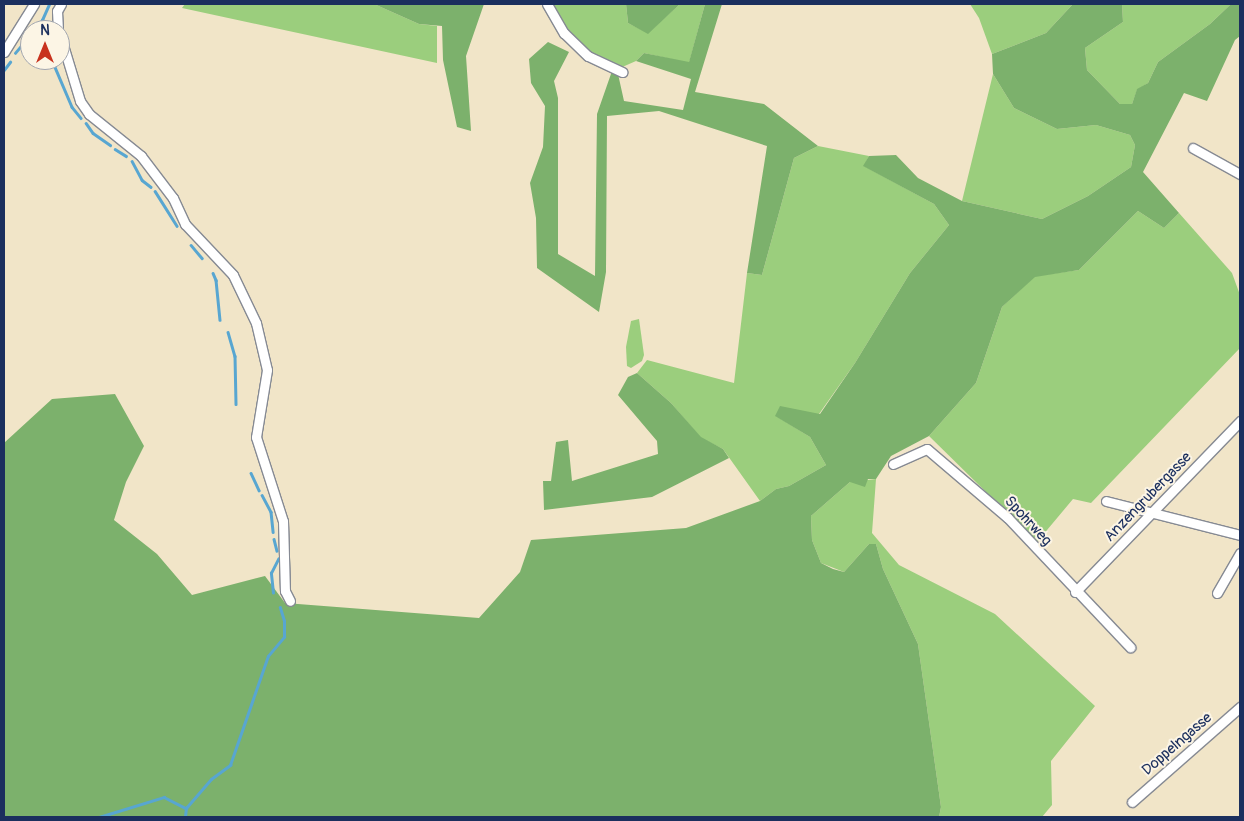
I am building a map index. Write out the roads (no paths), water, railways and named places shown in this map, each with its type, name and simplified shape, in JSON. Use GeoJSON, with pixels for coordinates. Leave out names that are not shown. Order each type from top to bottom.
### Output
{"type":"FeatureCollection","features":[{"type":"Feature","properties":{"kind":"street"},"geometry":{"type":"LineString","coordinates":[[4,52],[34,4]]}},
{"type":"Feature","properties":{"kind":"street"},"geometry":{"type":"LineString","coordinates":[[57,20],[57,11],[61,4]]}},
{"type":"Feature","properties":{"kind":"street"},"geometry":{"type":"LineString","coordinates":[[547,4],[564,33],[588,56],[623,72]]}},
{"type":"Feature","properties":{"kind":"street"},"geometry":{"type":"LineString","coordinates":[[70,68],[80,101],[89,114],[142,156],[173,198],[185,224],[233,275],[256,323],[267,370],[257,444],[275,488],[282,521],[285,591],[290,601]]}},
{"type":"Feature","properties":{"kind":"street"},"geometry":{"type":"LineString","coordinates":[[1192,148],[1240,174]]}},
{"type":"Feature","properties":{"kind":"street","name":"Anzengrubergasse"},"geometry":{"type":"LineString","coordinates":[[1075,592],[1240,421]]}},
{"type":"Feature","properties":{"kind":"street","name":"Spohrweg"},"geometry":{"type":"LineString","coordinates":[[893,464],[927,449],[1008,518],[1075,592],[1130,647]]}},
{"type":"Feature","properties":{"kind":"street"},"geometry":{"type":"LineString","coordinates":[[1106,501],[1240,535]]}},
{"type":"Feature","properties":{"kind":"street"},"geometry":{"type":"LineString","coordinates":[[1218,593],[1240,553]]}},
{"type":"Feature","properties":{"kind":"street","name":"Doppelngasse"},"geometry":{"type":"LineString","coordinates":[[1132,802],[1240,707]]}},
{"type":"Feature","properties":{"kind":"waterway"},"geometry":{"type":"LineString","coordinates":[[42,20],[49,4]]}},
{"type":"Feature","properties":{"kind":"waterway"},"geometry":{"type":"LineString","coordinates":[[15,53],[20,47]]}},
{"type":"Feature","properties":{"kind":"waterway"},"geometry":{"type":"LineString","coordinates":[[4,70],[10,62]]}},
{"type":"Feature","properties":{"kind":"waterway"},"geometry":{"type":"LineString","coordinates":[[56,70],[72,107],[81,118]]}},
{"type":"Feature","properties":{"kind":"waterway"},"geometry":{"type":"LineString","coordinates":[[86,123],[93,133],[110,145]]}},
{"type":"Feature","properties":{"kind":"waterway"},"geometry":{"type":"LineString","coordinates":[[115,149],[126,156]]}},
{"type":"Feature","properties":{"kind":"waterway"},"geometry":{"type":"LineString","coordinates":[[132,161],[142,180],[151,187]]}},
{"type":"Feature","properties":{"kind":"waterway"},"geometry":{"type":"LineString","coordinates":[[155,191],[177,226]]}},
{"type":"Feature","properties":{"kind":"waterway"},"geometry":{"type":"LineString","coordinates":[[191,245],[202,258]]}},
{"type":"Feature","properties":{"kind":"waterway"},"geometry":{"type":"LineString","coordinates":[[213,273],[216,280],[220,320]]}},
{"type":"Feature","properties":{"kind":"waterway"},"geometry":{"type":"LineString","coordinates":[[228,332],[235,356],[236,404]]}},
{"type":"Feature","properties":{"kind":"waterway"},"geometry":{"type":"LineString","coordinates":[[251,473],[259,490]]}},
{"type":"Feature","properties":{"kind":"waterway"},"geometry":{"type":"LineString","coordinates":[[262,495],[271,512],[273,532]]}},
{"type":"Feature","properties":{"kind":"waterway"},"geometry":{"type":"LineString","coordinates":[[274,539],[277,551]]}},
{"type":"Feature","properties":{"kind":"waterway"},"geometry":{"type":"LineString","coordinates":[[273,593],[271,573],[278,559]]}},
{"type":"Feature","properties":{"kind":"waterway"},"geometry":{"type":"LineString","coordinates":[[185,817],[186,808],[211,779],[230,765],[268,656],[284,637],[284,621],[280,608]]}},
{"type":"Feature","properties":{"kind":"waterway"},"geometry":{"type":"LineString","coordinates":[[99,817],[164,797],[186,808]]}}]}
